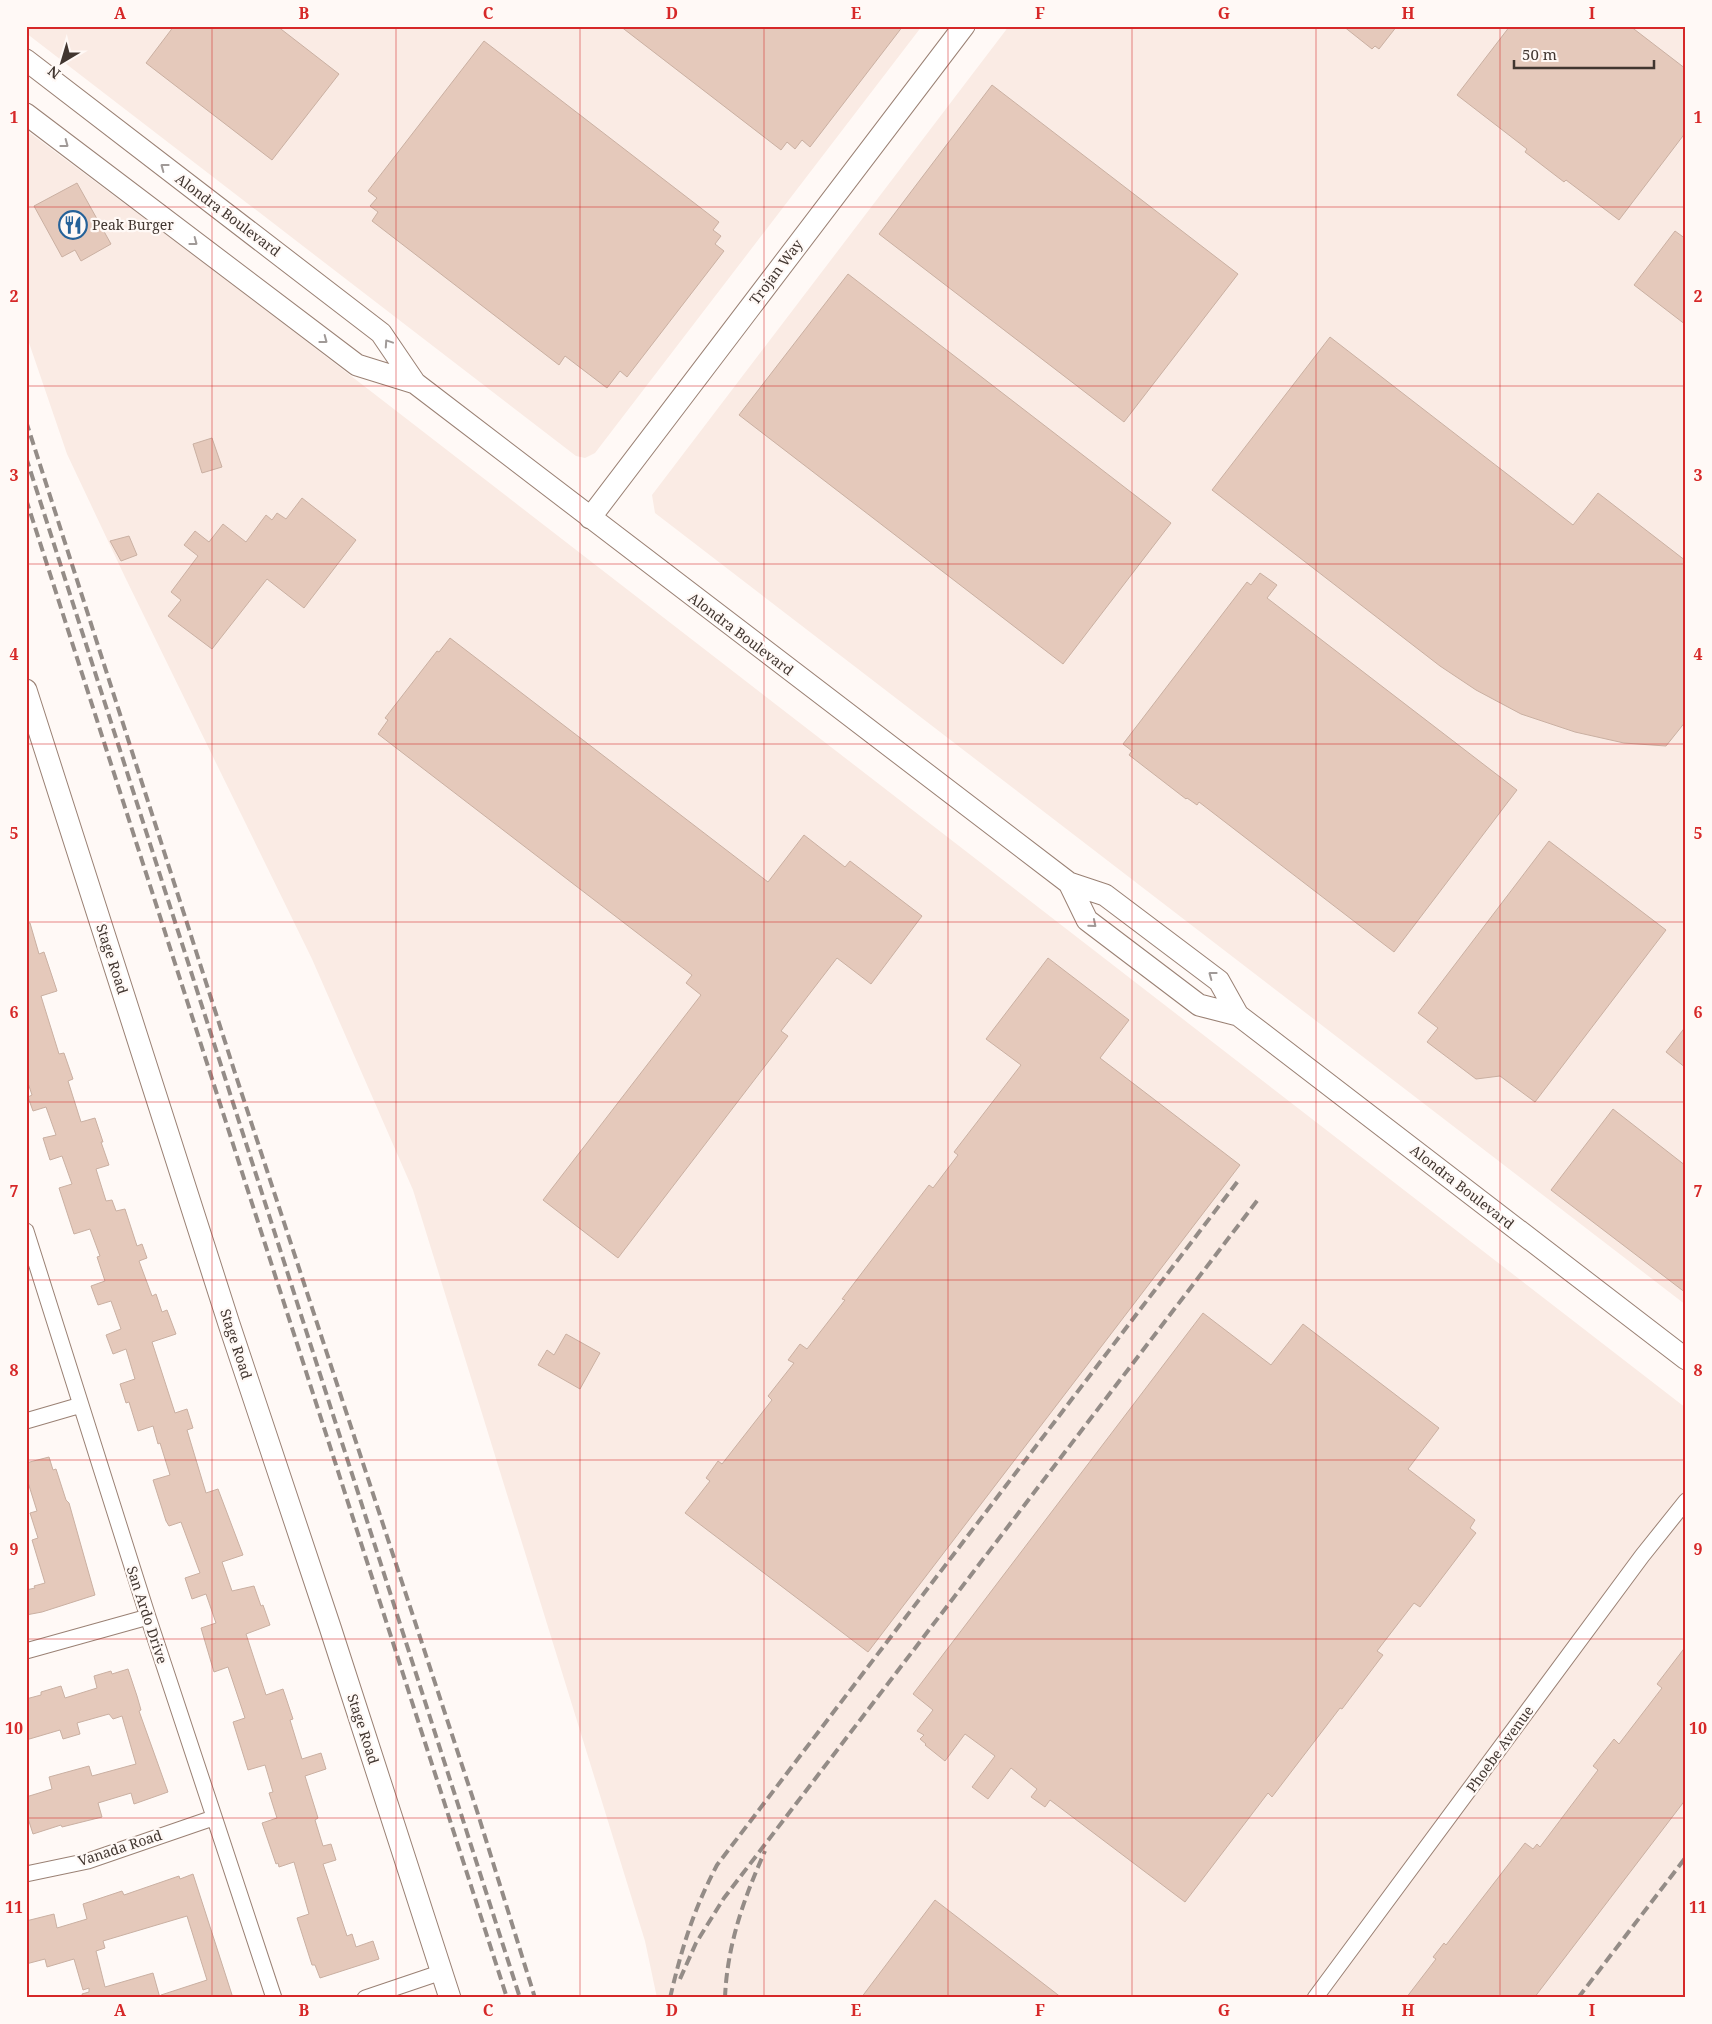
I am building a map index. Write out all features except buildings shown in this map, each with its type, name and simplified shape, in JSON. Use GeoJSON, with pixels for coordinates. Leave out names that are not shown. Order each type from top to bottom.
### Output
{"type":"FeatureCollection","features":[{"type":"Feature","properties":{"kind":"main road","name":"Trojan Way"},"geometry":{"type":"LineString","coordinates":[[590,518],[964,26]]}},
{"type":"Feature","properties":{"kind":"main road","name":"Alondra Boulevard"},"geometry":{"type":"LineString","coordinates":[[26,60],[381,333],[415,383],[1069,883],[1105,894],[1219,981],[1238,1015]]}},
{"type":"Feature","properties":{"kind":"main road","name":"Alondra Boulevard"},"geometry":{"type":"LineString","coordinates":[[26,114],[357,365],[415,383]]}},
{"type":"Feature","properties":{"kind":"main road","name":"Stage Road"},"geometry":{"type":"LineString","coordinates":[[26,690],[229,1324],[450,1998]]}},
{"type":"Feature","properties":{"kind":"main road","name":"Alondra Boulevard"},"geometry":{"type":"LineString","coordinates":[[1069,883],[1087,920],[1199,1005],[1238,1015],[1686,1359]]}},
{"type":"Feature","properties":{"kind":"street","name":"San Ardo Drive"},"geometry":{"type":"LineString","coordinates":[[26,1231],[148,1617],[274,1998]]}},
{"type":"Feature","properties":{"kind":"street"},"geometry":{"type":"LineString","coordinates":[[26,1421],[81,1405]]}},
{"type":"Feature","properties":{"kind":"street","name":"Phoebe Avenue"},"geometry":{"type":"LineString","coordinates":[[1316,1998],[1642,1556],[1686,1501]]}},
{"type":"Feature","properties":{"kind":"street"},"geometry":{"type":"LineString","coordinates":[[26,1651],[148,1617]]}},
{"type":"Feature","properties":{"kind":"street","name":"Vanada Road"},"geometry":{"type":"LineString","coordinates":[[26,1874],[88,1860],[213,1818]]}},
{"type":"Feature","properties":{"kind":"street"},"geometry":{"type":"LineString","coordinates":[[365,1998],[442,1972]]}},
{"type":"Feature","properties":{"kind":"shaded area"},"geometry":{"type":"Polygon","coordinates":[[[26,26],[922,26],[595,453],[585,458],[576,456],[26,33],[26,26]]]}},
{"type":"Feature","properties":{"kind":"shaded area"},"geometry":{"type":"Polygon","coordinates":[[[1009,26],[1686,26],[1686,1305],[655,513],[652,495],[1009,26]]]}},
{"type":"Feature","properties":{"kind":"shaded area"},"geometry":{"type":"Polygon","coordinates":[[[26,130],[236,287],[1686,1408],[1686,1998],[657,1998],[645,1941],[413,1190],[312,959],[125,577],[67,454],[26,334],[26,130]]]}},
{"type":"Feature","properties":{"kind":"railway"},"geometry":{"type":"LineString","coordinates":[[26,421],[236,1076],[477,1811],[535,1998]]}},
{"type":"Feature","properties":{"kind":"railway"},"geometry":{"type":"LineString","coordinates":[[26,457],[520,1998]]}},
{"type":"Feature","properties":{"kind":"railway"},"geometry":{"type":"LineString","coordinates":[[26,499],[507,1998]]}},
{"type":"Feature","properties":{"kind":"railway"},"geometry":{"type":"LineString","coordinates":[[670,1998],[689,1930],[701,1898],[717,1865],[1238,1181]]}},
{"type":"Feature","properties":{"kind":"railway"},"geometry":{"type":"LineString","coordinates":[[680,1979],[696,1943],[724,1898],[1260,1197]]}},
{"type":"Feature","properties":{"kind":"railway"},"geometry":{"type":"LineString","coordinates":[[725,1998],[729,1959],[738,1922],[750,1886],[765,1851]]}},
{"type":"Feature","properties":{"kind":"railway"},"geometry":{"type":"LineString","coordinates":[[1578,1998],[1686,1857]]}},
{"type":"Feature","properties":{"kind":"place","name":"Peak Burger"},"geometry":{"type":"Point","coordinates":[73,225]}}]}
